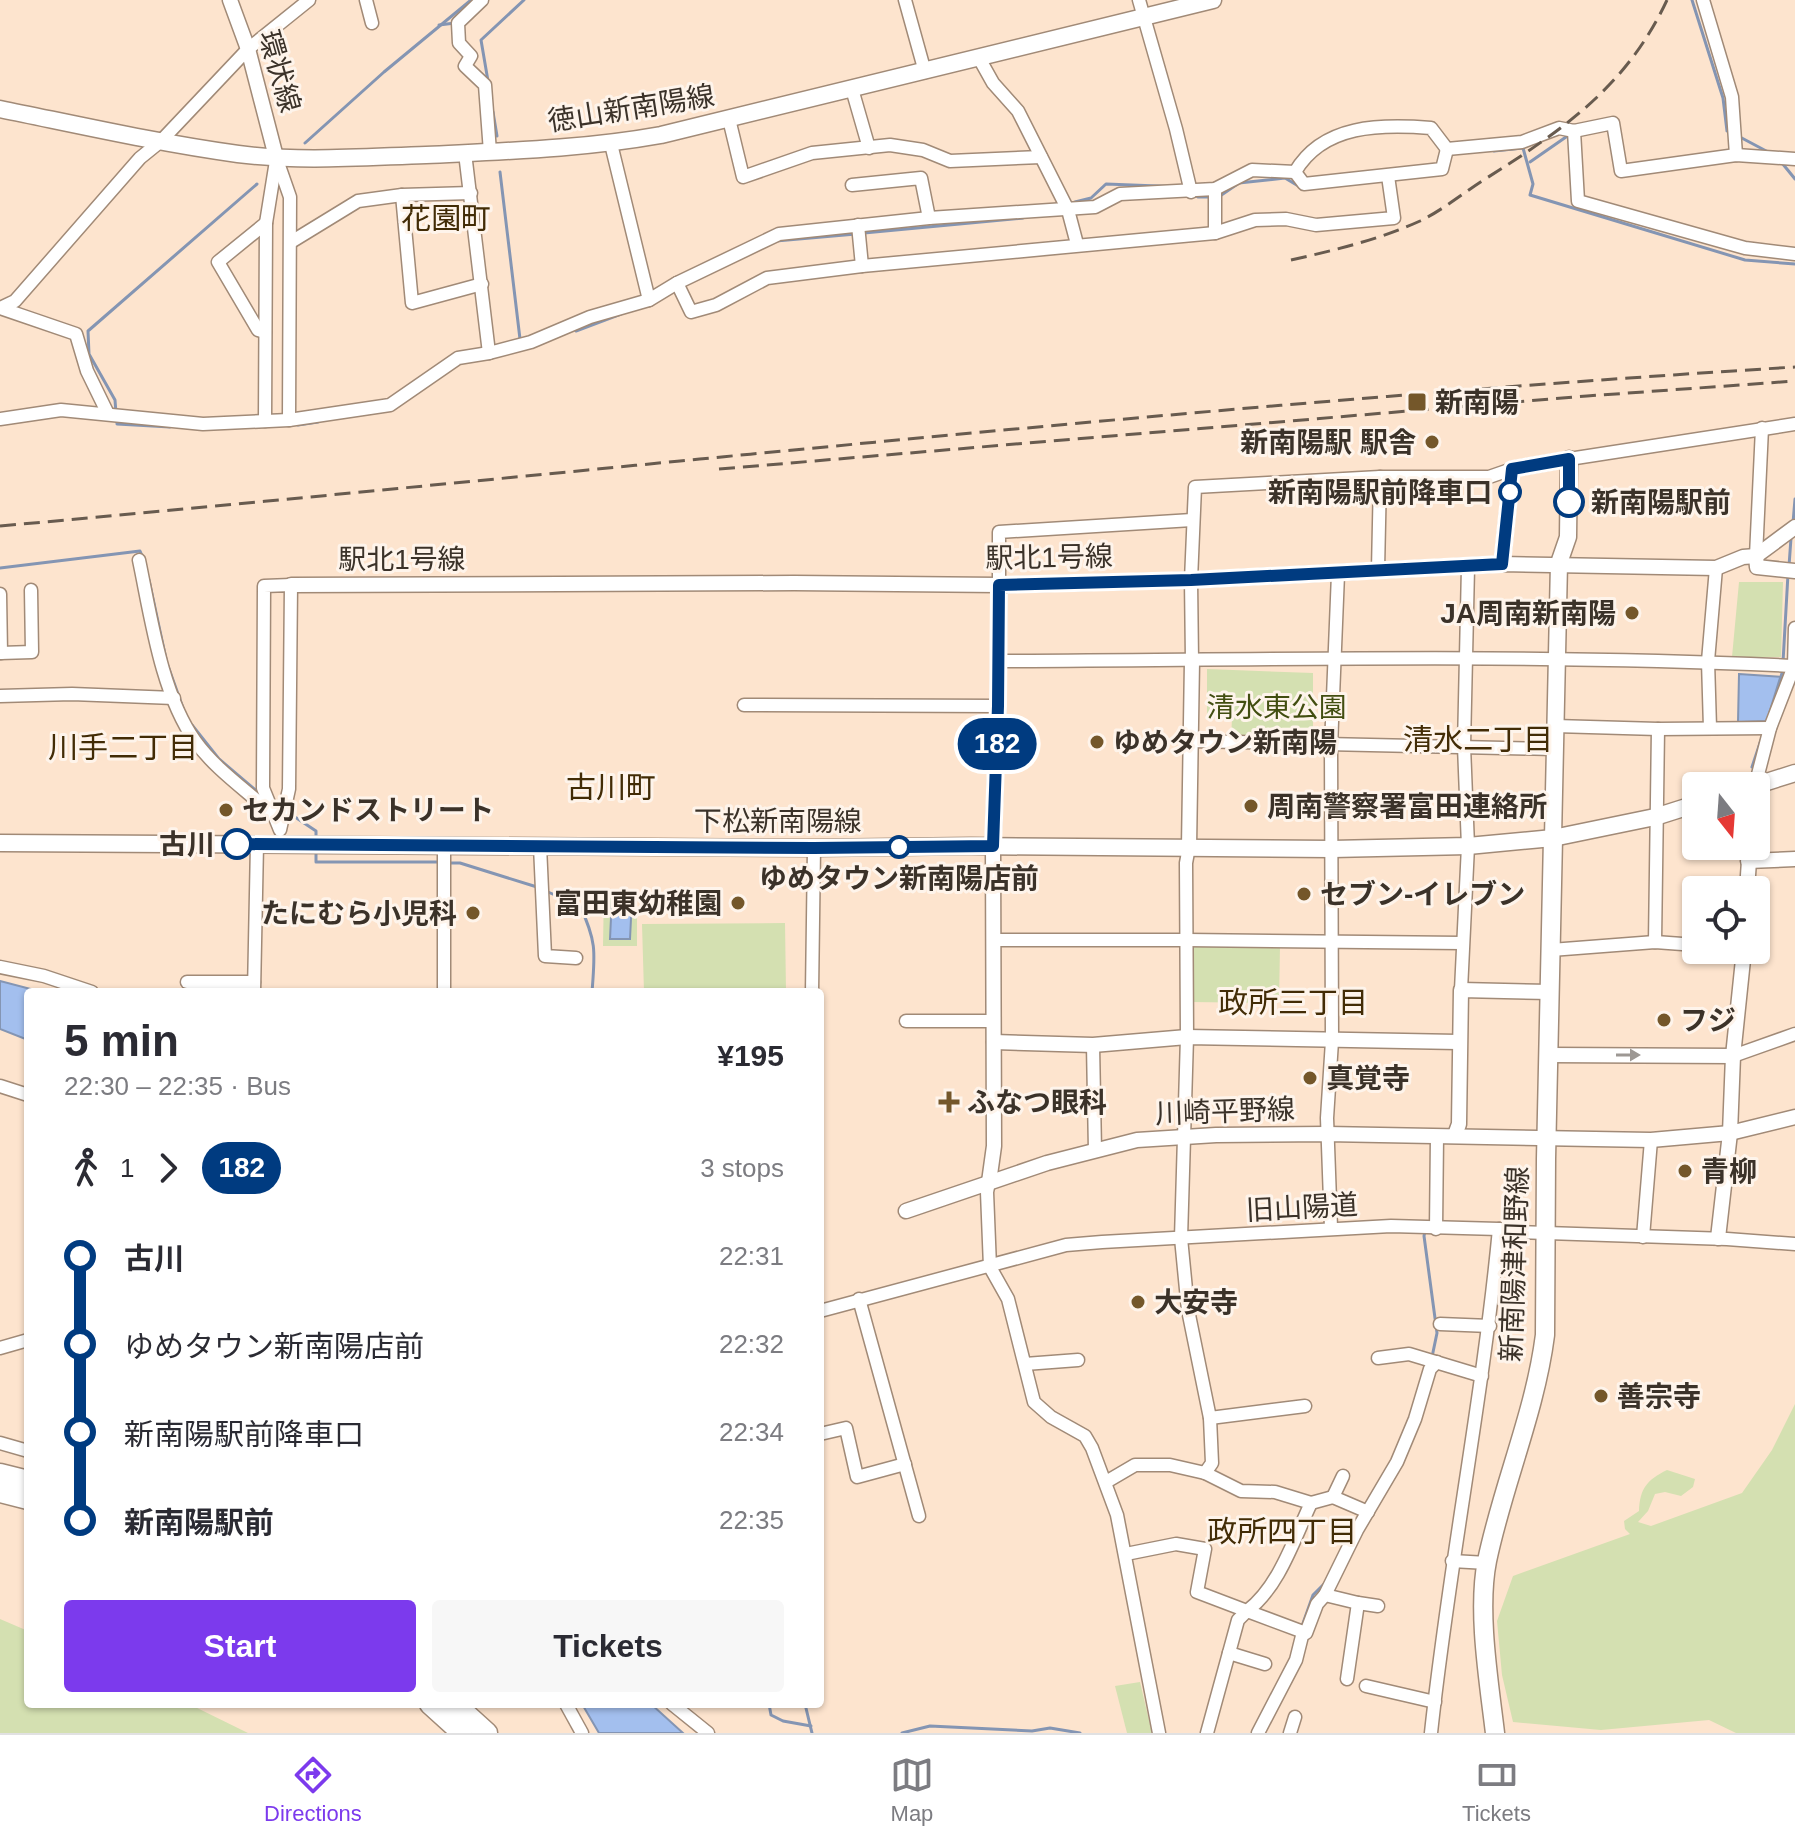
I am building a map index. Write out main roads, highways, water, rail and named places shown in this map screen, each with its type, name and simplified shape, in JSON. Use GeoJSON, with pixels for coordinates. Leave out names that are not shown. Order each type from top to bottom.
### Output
{"type":"FeatureCollection","features":[{"type":"Feature","properties":{"kind":"highway"},"geometry":{"type":"LineString","coordinates":[[0,1474],[24,1480]]}},
{"type":"Feature","properties":{"kind":"highway"},"geometry":{"type":"LineString","coordinates":[[0,1492],[24,1498]]}},
{"type":"Feature","properties":{"kind":"highway"},"geometry":{"type":"LineString","coordinates":[[434,1708],[462,1733]]}},
{"type":"Feature","properties":{"kind":"highway"},"geometry":{"type":"LineString","coordinates":[[459,1708],[487,1733]]}},
{"type":"Feature","properties":{"kind":"main road","name":"徳山新南陽線"},"geometry":{"type":"LineString","coordinates":[[0,109],[161,141],[276,157],[353,158],[611,144],[925,72],[1141,8],[1213,0]]}},
{"type":"Feature","properties":{"kind":"main road"},"geometry":{"type":"LineString","coordinates":[[1553,838],[1559,563],[1568,537],[1569,459]]}},
{"type":"Feature","properties":{"kind":"main road"},"geometry":{"type":"LineString","coordinates":[[1770,781],[1795,773]]}},
{"type":"Feature","properties":{"kind":"main road","name":"下松新南陽線"},"geometry":{"type":"LineString","coordinates":[[0,843],[257,844],[280,837],[444,846],[1332,849],[1468,846],[1553,838],[1682,808]]}},
{"type":"Feature","properties":{"kind":"main road","name":"新南陽津和野線"},"geometry":{"type":"LineString","coordinates":[[1495,1733],[1485,1615],[1487,1563],[1527,1427],[1542,1363],[1545,1335],[1553,838]]}},
{"type":"Feature","properties":{"kind":"water"},"geometry":{"type":"Polygon","coordinates":[[[1739,674],[1783,677],[1767,721],[1738,722],[1739,674]]]}},
{"type":"Feature","properties":{"kind":"water"},"geometry":{"type":"Polygon","coordinates":[[[612,897],[632,898],[630,939],[610,939],[612,897]]]}},
{"type":"Feature","properties":{"kind":"water"},"geometry":{"type":"Polygon","coordinates":[[[0,981],[27,988],[24,988],[24,1038],[0,1029],[0,981]]]}},
{"type":"Feature","properties":{"kind":"water"},"geometry":{"type":"Polygon","coordinates":[[[584,1708],[655,1708],[683,1733],[599,1733],[584,1708]]]}},
{"type":"Feature","properties":{"kind":"waterway"},"geometry":{"type":"LineString","coordinates":[[305,143],[471,0]]}},
{"type":"Feature","properties":{"kind":"waterway"},"geometry":{"type":"LineString","coordinates":[[488,81],[481,40],[524,0]]}},
{"type":"Feature","properties":{"kind":"waterway"},"geometry":{"type":"LineString","coordinates":[[1692,0],[1723,98],[1727,131],[1731,133]]}},
{"type":"Feature","properties":{"kind":"waterway"},"geometry":{"type":"LineString","coordinates":[[439,25],[455,23]]}},
{"type":"Feature","properties":{"kind":"waterway"},"geometry":{"type":"LineString","coordinates":[[493,112],[497,136]]}},
{"type":"Feature","properties":{"kind":"waterway"},"geometry":{"type":"LineString","coordinates":[[1738,136],[1770,153]]}},
{"type":"Feature","properties":{"kind":"waterway"},"geometry":{"type":"LineString","coordinates":[[1530,162],[1566,137]]}},
{"type":"Feature","properties":{"kind":"waterway"},"geometry":{"type":"LineString","coordinates":[[1494,151],[1523,148],[1533,184],[1530,195],[1745,260],[1795,264]]}},
{"type":"Feature","properties":{"kind":"waterway"},"geometry":{"type":"LineString","coordinates":[[1782,163],[1795,179]]}},
{"type":"Feature","properties":{"kind":"waterway"},"geometry":{"type":"LineString","coordinates":[[500,172],[520,339]]}},
{"type":"Feature","properties":{"kind":"waterway"},"geometry":{"type":"LineString","coordinates":[[1220,196],[1239,183],[1285,178],[1300,187]]}},
{"type":"Feature","properties":{"kind":"waterway"},"geometry":{"type":"LineString","coordinates":[[116,413],[115,400],[89,354],[88,331],[257,184]]}},
{"type":"Feature","properties":{"kind":"waterway"},"geometry":{"type":"LineString","coordinates":[[1075,202],[1091,198],[1106,184],[1184,187]]}},
{"type":"Feature","properties":{"kind":"waterway"},"geometry":{"type":"LineString","coordinates":[[1193,194],[1212,197]]}},
{"type":"Feature","properties":{"kind":"waterway"},"geometry":{"type":"LineString","coordinates":[[864,233],[1023,218]]}},
{"type":"Feature","properties":{"kind":"waterway"},"geometry":{"type":"LineString","coordinates":[[776,241],[856,234]]}},
{"type":"Feature","properties":{"kind":"waterway"},"geometry":{"type":"LineString","coordinates":[[576,331],[621,314]]}},
{"type":"Feature","properties":{"kind":"waterway"},"geometry":{"type":"LineString","coordinates":[[117,420],[117,424],[170,427]]}},
{"type":"Feature","properties":{"kind":"waterway"},"geometry":{"type":"LineString","coordinates":[[298,425],[318,422]]}},
{"type":"Feature","properties":{"kind":"waterway"},"geometry":{"type":"LineString","coordinates":[[1793,523],[1795,499]]}},
{"type":"Feature","properties":{"kind":"waterway"},"geometry":{"type":"LineString","coordinates":[[1789,566],[1791,538]]}},
{"type":"Feature","properties":{"kind":"waterway"},"geometry":{"type":"LineString","coordinates":[[0,568],[140,551],[143,558]]}},
{"type":"Feature","properties":{"kind":"waterway"},"geometry":{"type":"LineString","coordinates":[[1783,662],[1788,574]]}},
{"type":"Feature","properties":{"kind":"waterway"},"geometry":{"type":"LineString","coordinates":[[149,580],[166,659]]}},
{"type":"Feature","properties":{"kind":"waterway"},"geometry":{"type":"LineString","coordinates":[[168,666],[183,708]]}},
{"type":"Feature","properties":{"kind":"waterway"},"geometry":{"type":"LineString","coordinates":[[1770,712],[1783,670]]}},
{"type":"Feature","properties":{"kind":"waterway"},"geometry":{"type":"LineString","coordinates":[[192,725],[219,759],[259,793]]}},
{"type":"Feature","properties":{"kind":"waterway"},"geometry":{"type":"LineString","coordinates":[[1752,767],[1761,740]]}},
{"type":"Feature","properties":{"kind":"waterway"},"geometry":{"type":"LineString","coordinates":[[289,813],[316,831],[316,839]]}},
{"type":"Feature","properties":{"kind":"waterway"},"geometry":{"type":"LineString","coordinates":[[316,851],[316,862],[441,862]]}},
{"type":"Feature","properties":{"kind":"waterway"},"geometry":{"type":"LineString","coordinates":[[449,863],[460,863],[537,887]]}},
{"type":"Feature","properties":{"kind":"waterway"},"geometry":{"type":"LineString","coordinates":[[548,892],[580,906],[586,918],[594,948],[592,988]]}},
{"type":"Feature","properties":{"kind":"waterway"},"geometry":{"type":"LineString","coordinates":[[1425,1231],[1437,1333],[1432,1357]]}},
{"type":"Feature","properties":{"kind":"waterway"},"geometry":{"type":"LineString","coordinates":[[1301,1629],[1313,1595],[1325,1583]]}},
{"type":"Feature","properties":{"kind":"waterway"},"geometry":{"type":"LineString","coordinates":[[770,1708],[771,1715],[783,1721],[811,1726]]}},
{"type":"Feature","properties":{"kind":"waterway"},"geometry":{"type":"LineString","coordinates":[[806,1708],[812,1733]]}},
{"type":"Feature","properties":{"kind":"waterway"},"geometry":{"type":"LineString","coordinates":[[902,1733],[930,1726],[1032,1731],[1050,1728],[1080,1733]]}},
{"type":"Feature","properties":{"kind":"railway"},"geometry":{"type":"LineString","coordinates":[[1291,260],[1372,239],[1420,221],[1538,144],[1589,105],[1611,83],[1651,31],[1667,0]]}},
{"type":"Feature","properties":{"kind":"railway"},"geometry":{"type":"LineString","coordinates":[[0,526],[1121,419],[1795,367]]}},
{"type":"Feature","properties":{"kind":"railway"},"geometry":{"type":"LineString","coordinates":[[719,469],[1795,381]]}},
{"type":"Feature","properties":{"kind":"place","name":"新南陽"},"geometry":{"type":"Point","coordinates":[1417,402]}},
{"type":"Feature","properties":{"kind":"place","name":"新南陽駅 駅舎"},"geometry":{"type":"Point","coordinates":[1432,442]}},
{"type":"Feature","properties":{"kind":"place","name":"新南陽駅前降車口"},"geometry":{"type":"Point","coordinates":[1510,492]}},
{"type":"Feature","properties":{"kind":"place","name":"新南陽駅前"},"geometry":{"type":"Point","coordinates":[1569,502]}},
{"type":"Feature","properties":{"kind":"place","name":"JA周南新南陽"},"geometry":{"type":"Point","coordinates":[1632,613]}},
{"type":"Feature","properties":{"kind":"place","name":"ゆめタウン新南陽"},"geometry":{"type":"Point","coordinates":[1097,742]}},
{"type":"Feature","properties":{"kind":"place","name":"周南警察署富田連絡所"},"geometry":{"type":"Point","coordinates":[1251,806]}},
{"type":"Feature","properties":{"kind":"place","name":"セカンドストリート"},"geometry":{"type":"Point","coordinates":[226,810]}},
{"type":"Feature","properties":{"kind":"place","name":"古川"},"geometry":{"type":"Point","coordinates":[237,844]}},
{"type":"Feature","properties":{"kind":"place","name":"ゆめタウン新南陽店前"},"geometry":{"type":"Point","coordinates":[899,847]}},
{"type":"Feature","properties":{"kind":"place","name":"セブン-イレブン"},"geometry":{"type":"Point","coordinates":[1304,894]}},
{"type":"Feature","properties":{"kind":"place","name":"富田東幼稚園"},"geometry":{"type":"Point","coordinates":[738,903]}},
{"type":"Feature","properties":{"kind":"place","name":"たにむら小児科"},"geometry":{"type":"Point","coordinates":[473,913]}},
{"type":"Feature","properties":{"kind":"place","name":"フジ"},"geometry":{"type":"Point","coordinates":[1664,1020]}},
{"type":"Feature","properties":{"kind":"place","name":"真覚寺"},"geometry":{"type":"Point","coordinates":[1310,1078]}},
{"type":"Feature","properties":{"kind":"place","name":"ふなつ眼科"},"geometry":{"type":"Point","coordinates":[949,1102]}},
{"type":"Feature","properties":{"kind":"place","name":"青柳"},"geometry":{"type":"Point","coordinates":[1685,1171]}},
{"type":"Feature","properties":{"kind":"place","name":"大安寺"},"geometry":{"type":"Point","coordinates":[1138,1302]}},
{"type":"Feature","properties":{"kind":"place","name":"善宗寺"},"geometry":{"type":"Point","coordinates":[1601,1396]}},
{"type":"Feature","properties":{"kind":"district","name":"花園町"},"geometry":{"type":"Point","coordinates":[446,219]}},
{"type":"Feature","properties":{"kind":"district","name":"清水二丁目"},"geometry":{"type":"Point","coordinates":[1478,740]}},
{"type":"Feature","properties":{"kind":"district","name":"川手二丁目"},"geometry":{"type":"Point","coordinates":[123,748]}},
{"type":"Feature","properties":{"kind":"district","name":"古川町"},"geometry":{"type":"Point","coordinates":[611,788]}},
{"type":"Feature","properties":{"kind":"district","name":"政所三丁目"},"geometry":{"type":"Point","coordinates":[1293,1003]}},
{"type":"Feature","properties":{"kind":"district","name":"政所四丁目"},"geometry":{"type":"Point","coordinates":[1282,1532]}},
{"type":"Feature","properties":{"kind":"park label","name":"清水東公園"},"geometry":{"type":"Point","coordinates":[1277,707]}}]}
